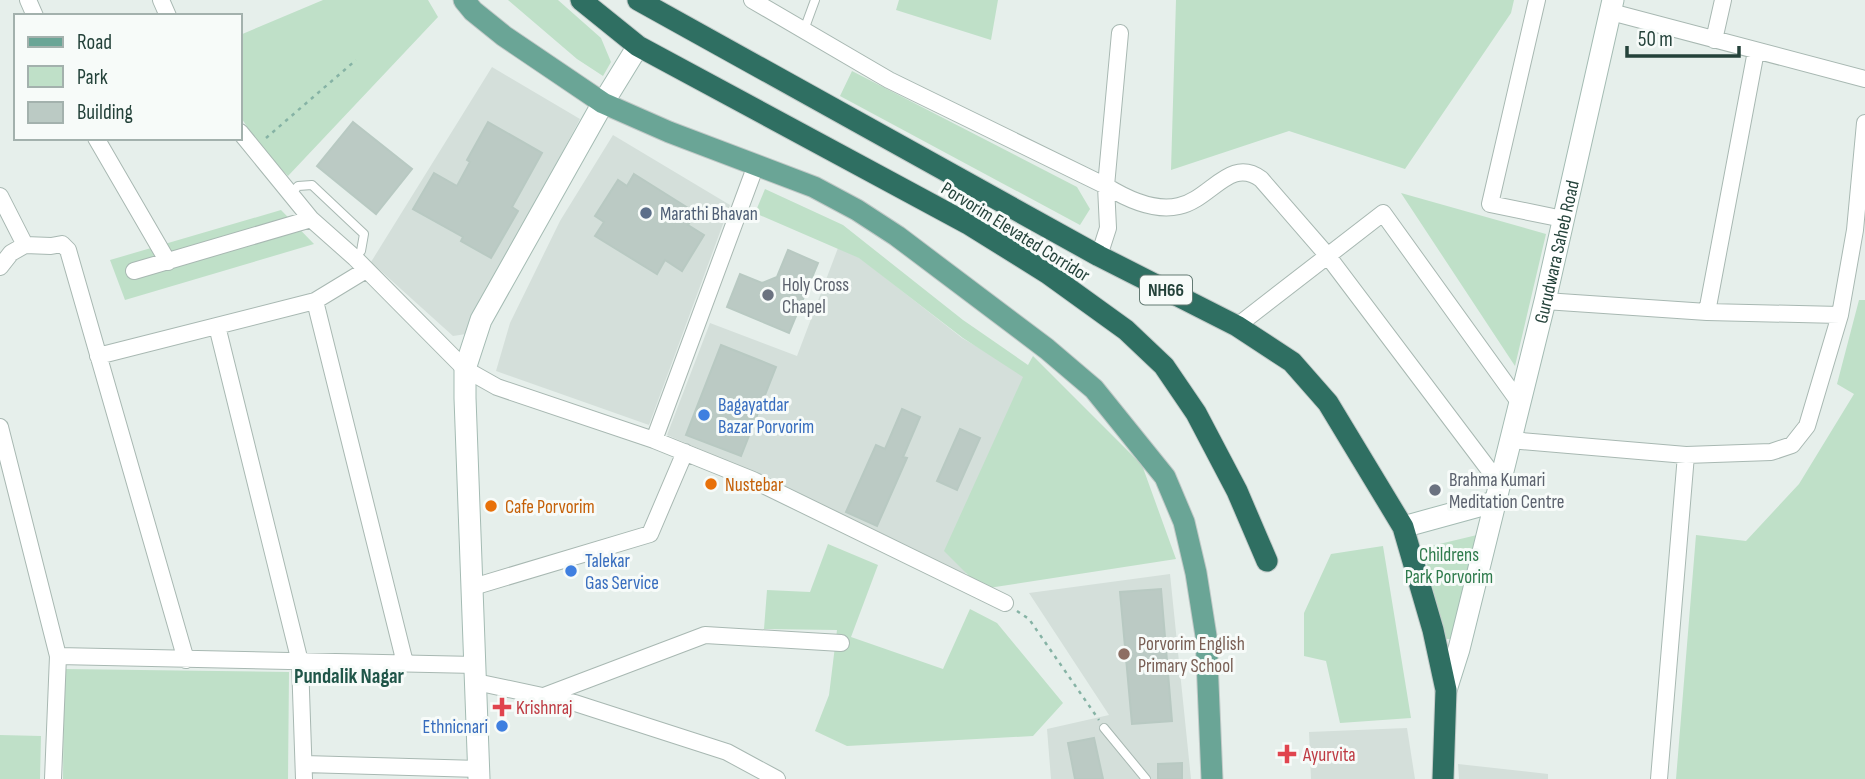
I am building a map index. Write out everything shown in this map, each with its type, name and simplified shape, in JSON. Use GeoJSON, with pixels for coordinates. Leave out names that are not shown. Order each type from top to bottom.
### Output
{"type":"FeatureCollection","features":[{"type":"Feature","properties":{"kind":"highway","name":"Porvorim Elevated Corridor"},"geometry":{"type":"LineString","coordinates":[[581,0],[638,46],[970,225],[1046,273],[1126,330],[1164,366],[1196,414],[1237,491],[1267,561]]}},
{"type":"Feature","properties":{"kind":"highway","name":"NH66"},"geometry":{"type":"LineString","coordinates":[[638,0],[1099,256],[1237,326],[1292,362],[1328,403],[1403,527],[1433,631],[1446,690],[1443,779]]}},
{"type":"Feature","properties":{"kind":"main road"},"geometry":{"type":"LineString","coordinates":[[464,0],[473,11],[504,36],[603,103],[669,132],[814,187],[857,210],[897,236],[1047,349],[1094,389],[1166,477],[1184,522],[1204,623],[1212,779]]}},
{"type":"Feature","properties":{"kind":"street"},"geometry":{"type":"LineString","coordinates":[[752,0],[890,80],[1128,200],[1153,206],[1177,207],[1194,201],[1232,174],[1243,170],[1261,179],[1327,255],[1496,492],[1403,527]]}},
{"type":"Feature","properties":{"kind":"street"},"geometry":{"type":"LineString","coordinates":[[1537,0],[1490,204],[1563,219]]}},
{"type":"Feature","properties":{"kind":"street"},"geometry":{"type":"LineString","coordinates":[[1714,40],[1723,0]]}},
{"type":"Feature","properties":{"kind":"street"},"geometry":{"type":"LineString","coordinates":[[1612,6],[1714,40],[1865,79]]}},
{"type":"Feature","properties":{"kind":"street","name":"Gurudwara Saheb Road"},"geometry":{"type":"LineString","coordinates":[[1446,690],[1459,649],[1545,300],[1612,6]]}},
{"type":"Feature","properties":{"kind":"street"},"geometry":{"type":"LineString","coordinates":[[1099,256],[1108,229],[1106,187],[1120,33]]}},
{"type":"Feature","properties":{"kind":"street"},"geometry":{"type":"LineString","coordinates":[[217,326],[300,662],[304,771],[479,774],[466,369],[481,320],[638,46]]}},
{"type":"Feature","properties":{"kind":"street"},"geometry":{"type":"LineString","coordinates":[[1707,312],[1756,51]]}},
{"type":"Feature","properties":{"kind":"street"},"geometry":{"type":"LineString","coordinates":[[1510,440],[1686,455],[1771,452],[1792,445],[1807,426],[1840,315],[1860,231],[1865,123]]}},
{"type":"Feature","properties":{"kind":"street"},"geometry":{"type":"LineString","coordinates":[[242,134],[311,219],[361,264],[466,369],[497,387],[654,440],[753,480],[1004,603]]}},
{"type":"Feature","properties":{"kind":"street"},"geometry":{"type":"LineString","coordinates":[[97,140],[167,262]]}},
{"type":"Feature","properties":{"kind":"street"},"geometry":{"type":"LineString","coordinates":[[654,440],[756,165]]}},
{"type":"Feature","properties":{"kind":"street"},"geometry":{"type":"LineString","coordinates":[[0,196],[25,245]]}},
{"type":"Feature","properties":{"kind":"street"},"geometry":{"type":"LineString","coordinates":[[1237,326],[1382,214],[1519,402]]}},
{"type":"Feature","properties":{"kind":"street"},"geometry":{"type":"LineString","coordinates":[[134,271],[311,219]]}},
{"type":"Feature","properties":{"kind":"street"},"geometry":{"type":"LineString","coordinates":[[0,267],[11,253],[25,245],[62,244],[68,250],[186,660]]}},
{"type":"Feature","properties":{"kind":"street"},"geometry":{"type":"LineString","coordinates":[[98,356],[315,301],[361,264]]}},
{"type":"Feature","properties":{"kind":"street"},"geometry":{"type":"LineString","coordinates":[[1545,300],[1707,312],[1840,315]]}},
{"type":"Feature","properties":{"kind":"street"},"geometry":{"type":"LineString","coordinates":[[315,301],[405,663]]}},
{"type":"Feature","properties":{"kind":"street"},"geometry":{"type":"LineString","coordinates":[[0,427],[58,656],[53,779]]}},
{"type":"Feature","properties":{"kind":"street"},"geometry":{"type":"LineString","coordinates":[[473,587],[650,534],[685,452]]}},
{"type":"Feature","properties":{"kind":"street"},"geometry":{"type":"LineString","coordinates":[[1659,779],[1686,455]]}},
{"type":"Feature","properties":{"kind":"street"},"geometry":{"type":"LineString","coordinates":[[544,696],[705,635],[841,643]]}},
{"type":"Feature","properties":{"kind":"street"},"geometry":{"type":"LineString","coordinates":[[58,656],[405,663],[476,673],[727,752],[777,779]]}},
{"type":"Feature","properties":{"kind":"lane"},"geometry":{"type":"LineString","coordinates":[[804,30],[815,0]]}},
{"type":"Feature","properties":{"kind":"lane"},"geometry":{"type":"LineString","coordinates":[[290,195],[298,187],[312,185],[364,234],[361,264]]}},
{"type":"Feature","properties":{"kind":"lane"},"geometry":{"type":"LineString","coordinates":[[1104,728],[1146,779]]}},
{"type":"Feature","properties":{"kind":"path"},"geometry":{"type":"LineString","coordinates":[[252,149],[356,60]]}},
{"type":"Feature","properties":{"kind":"path"},"geometry":{"type":"LineString","coordinates":[[1004,603],[1029,619],[1104,728]]}},
{"type":"Feature","properties":{"kind":"shaded area"},"geometry":{"type":"Polygon","coordinates":[[[492,67],[580,119],[466,334],[453,336],[371,262],[492,67]]]}},
{"type":"Feature","properties":{"kind":"shaded area"},"geometry":{"type":"Polygon","coordinates":[[[613,135],[730,205],[649,425],[496,371],[510,323],[560,221],[613,135]]]}},
{"type":"Feature","properties":{"kind":"shaded area"},"geometry":{"type":"Polygon","coordinates":[[[838,248],[860,258],[962,338],[1043,385],[964,577],[753,472],[667,435],[710,323],[797,356],[838,248]]]}},
{"type":"Feature","properties":{"kind":"shaded area","name":"Porvorim English Primary School"},"geometry":{"type":"Polygon","coordinates":[[[1170,574],[1191,779],[1051,779],[1047,729],[1109,715],[1029,593],[1170,574]]]}},
{"type":"Feature","properties":{"kind":"shaded area"},"geometry":{"type":"Polygon","coordinates":[[[1407,728],[1415,779],[1311,779],[1309,732],[1407,728]]]}},
{"type":"Feature","properties":{"kind":"shaded area"},"geometry":{"type":"Polygon","coordinates":[[[1458,764],[1548,774],[1548,779],[1459,779],[1458,764]]]}},
{"type":"Feature","properties":{"kind":"green space"},"geometry":{"type":"Polygon","coordinates":[[[323,0],[428,0],[438,17],[288,176],[261,148],[242,119],[242,34],[323,0]]]}},
{"type":"Feature","properties":{"kind":"green space"},"geometry":{"type":"Polygon","coordinates":[[[508,0],[558,0],[601,38],[611,62],[603,76],[577,59],[508,0]]]}},
{"type":"Feature","properties":{"kind":"green space"},"geometry":{"type":"Polygon","coordinates":[[[899,0],[998,0],[991,40],[896,10],[899,0]]]}},
{"type":"Feature","properties":{"kind":"green space"},"geometry":{"type":"Polygon","coordinates":[[[1176,0],[1514,0],[1511,13],[1405,169],[1289,131],[1171,170],[1176,0]]]}},
{"type":"Feature","properties":{"kind":"green space"},"geometry":{"type":"Polygon","coordinates":[[[852,71],[1077,187],[1090,209],[1080,225],[840,96],[852,71]]]}},
{"type":"Feature","properties":{"kind":"green space"},"geometry":{"type":"Polygon","coordinates":[[[765,189],[843,225],[963,320],[1028,365],[1033,356],[1142,465],[1176,559],[982,589],[944,551],[1023,377],[963,338],[859,258],[755,213],[765,189]]]}},
{"type":"Feature","properties":{"kind":"green space"},"geometry":{"type":"Polygon","coordinates":[[[1401,193],[1546,234],[1515,366],[1401,193]]]}},
{"type":"Feature","properties":{"kind":"green space"},"geometry":{"type":"Polygon","coordinates":[[[281,210],[314,244],[125,300],[110,260],[281,210]]]}},
{"type":"Feature","properties":{"kind":"green space"},"geometry":{"type":"Polygon","coordinates":[[[1859,300],[1865,300],[1865,779],[1676,779],[1696,535],[1746,541],[1799,484],[1854,394],[1837,384],[1859,300]]]}},
{"type":"Feature","properties":{"kind":"green space","name":"Childrens Park Porvorim"},"geometry":{"type":"Polygon","coordinates":[[[1477,535],[1455,639],[1444,639],[1425,555],[1431,546],[1477,535]]]}},
{"type":"Feature","properties":{"kind":"green space"},"geometry":{"type":"Polygon","coordinates":[[[828,544],[878,565],[851,637],[943,669],[970,609],[997,623],[1063,703],[1033,736],[847,746],[815,731],[829,695],[837,630],[764,629],[767,590],[810,592],[828,544]]]}},
{"type":"Feature","properties":{"kind":"green space"},"geometry":{"type":"Polygon","coordinates":[[[1383,546],[1411,718],[1340,723],[1326,661],[1304,656],[1304,613],[1331,554],[1383,546]]]}},
{"type":"Feature","properties":{"kind":"green space"},"geometry":{"type":"Polygon","coordinates":[[[64,669],[289,672],[288,779],[63,779],[64,669]]]}},
{"type":"Feature","properties":{"kind":"green space"},"geometry":{"type":"Polygon","coordinates":[[[0,735],[41,736],[40,779],[0,779],[0,735]]]}},
{"type":"Feature","properties":{"kind":"building"},"geometry":{"type":"Polygon","coordinates":[[[353,122],[412,169],[376,214],[317,166],[353,122]]]}},
{"type":"Feature","properties":{"kind":"building"},"geometry":{"type":"Polygon","coordinates":[[[488,122],[542,153],[512,207],[518,211],[491,258],[461,241],[463,237],[413,209],[434,173],[457,186],[470,162],[467,160],[488,122]]]}},
{"type":"Feature","properties":{"kind":"building"},"geometry":{"type":"Polygon","coordinates":[[[634,174],[696,213],[688,225],[704,235],[682,271],[665,260],[657,274],[595,236],[604,222],[595,216],[618,180],[627,186],[634,174]]]}},
{"type":"Feature","properties":{"kind":"building","name":"Holy Cross Chapel"},"geometry":{"type":"Polygon","coordinates":[[[788,250],[818,263],[789,333],[727,307],[740,274],[762,283],[777,277],[788,250]]]}},
{"type":"Feature","properties":{"kind":"building"},"geometry":{"type":"Polygon","coordinates":[[[721,345],[776,367],[741,456],[686,435],[721,345]]]}},
{"type":"Feature","properties":{"kind":"building"},"geometry":{"type":"Polygon","coordinates":[[[902,409],[920,417],[903,457],[907,458],[877,526],[846,512],[876,445],[885,449],[902,409]]]}},
{"type":"Feature","properties":{"kind":"building"},"geometry":{"type":"Polygon","coordinates":[[[960,429],[980,438],[957,490],[937,481],[960,429]]]}},
{"type":"Feature","properties":{"kind":"building"},"geometry":{"type":"Polygon","coordinates":[[[1161,589],[1172,721],[1132,724],[1120,592],[1161,589]]]}},
{"type":"Feature","properties":{"kind":"building"},"geometry":{"type":"Polygon","coordinates":[[[1094,738],[1103,779],[1075,779],[1068,743],[1094,738]]]}},
{"type":"Feature","properties":{"kind":"building"},"geometry":{"type":"Polygon","coordinates":[[[1182,763],[1182,779],[1158,779],[1158,764],[1182,763]]]}},
{"type":"Feature","properties":{"kind":"place","name":"Marathi Bhavan"},"geometry":{"type":"Point","coordinates":[646,213]}},
{"type":"Feature","properties":{"kind":"place","name":"Holy Cross Chapel"},"geometry":{"type":"Point","coordinates":[768,295]}},
{"type":"Feature","properties":{"kind":"place","name":"Bagayatdar Bazar Porvorim"},"geometry":{"type":"Point","coordinates":[704,415]}},
{"type":"Feature","properties":{"kind":"place","name":"Nustebar"},"geometry":{"type":"Point","coordinates":[711,484]}},
{"type":"Feature","properties":{"kind":"place","name":"Brahma Kumari Meditation Centre"},"geometry":{"type":"Point","coordinates":[1435,490]}},
{"type":"Feature","properties":{"kind":"place","name":"Cafe Porvorim"},"geometry":{"type":"Point","coordinates":[491,506]}},
{"type":"Feature","properties":{"kind":"place","name":"Talekar Gas Service"},"geometry":{"type":"Point","coordinates":[571,571]}},
{"type":"Feature","properties":{"kind":"place","name":"Porvorim English Primary School"},"geometry":{"type":"Point","coordinates":[1124,654]}},
{"type":"Feature","properties":{"kind":"place","name":"Krishnraj"},"geometry":{"type":"Point","coordinates":[502,707]}},
{"type":"Feature","properties":{"kind":"place","name":"Ethnicnari"},"geometry":{"type":"Point","coordinates":[502,726]}},
{"type":"Feature","properties":{"kind":"place","name":"Ayurvita"},"geometry":{"type":"Point","coordinates":[1287,754]}},
{"type":"Feature","properties":{"kind":"district","name":"Pundalik Nagar"},"geometry":{"type":"Point","coordinates":[349,676]}}]}
